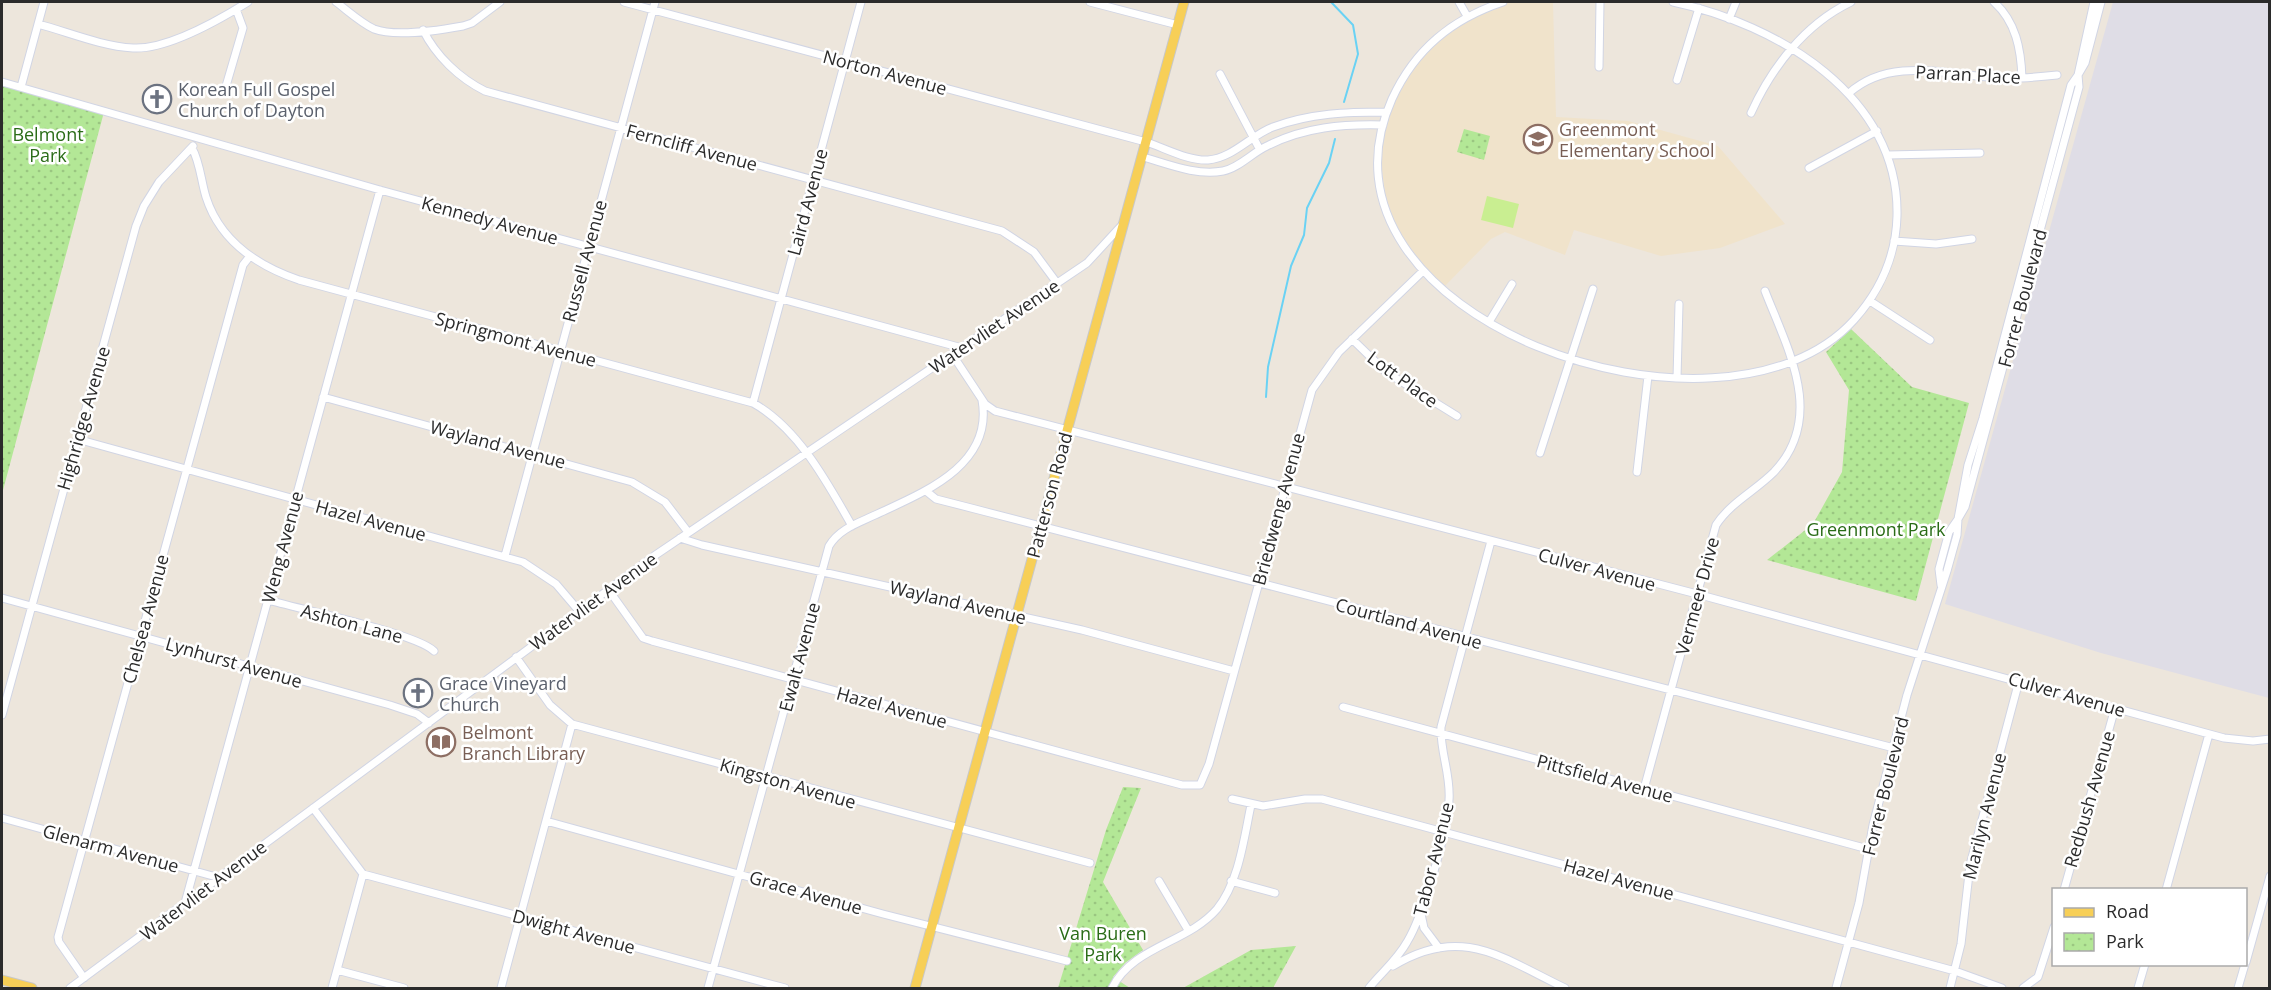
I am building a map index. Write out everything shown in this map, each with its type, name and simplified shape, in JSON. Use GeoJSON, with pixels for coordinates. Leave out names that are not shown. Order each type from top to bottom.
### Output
{"type":"FeatureCollection","features":[{"type":"Feature","properties":{"kind":"main road","name":"Patterson Road"},"geometry":{"type":"LineString","coordinates":[[915,988],[1184,2]]}},
{"type":"Feature","properties":{"kind":"main road"},"geometry":{"type":"LineString","coordinates":[[2,980],[32,988]]}},
{"type":"Feature","properties":{"kind":"street"},"geometry":{"type":"LineString","coordinates":[[21,87],[44,2]]}},
{"type":"Feature","properties":{"kind":"street"},"geometry":{"type":"LineString","coordinates":[[38,24],[117,46],[141,48],[166,43],[248,2]]}},
{"type":"Feature","properties":{"kind":"street"},"geometry":{"type":"LineString","coordinates":[[336,2],[377,30],[423,30],[450,28],[472,23],[500,2]]}},
{"type":"Feature","properties":{"kind":"street","name":"Norton Avenue"},"geometry":{"type":"LineString","coordinates":[[624,2],[1146,142],[1191,158],[1208,160],[1221,157],[1253,136],[1308,116],[1331,113],[1386,112]]}},
{"type":"Feature","properties":{"kind":"street","name":"Russell Avenue"},"geometry":{"type":"LineString","coordinates":[[506,556],[655,2]]}},
{"type":"Feature","properties":{"kind":"street","name":"Laird Avenue"},"geometry":{"type":"LineString","coordinates":[[753,403],[861,2]]}},
{"type":"Feature","properties":{"kind":"street"},"geometry":{"type":"LineString","coordinates":[[1090,2],[1178,24]]}},
{"type":"Feature","properties":{"kind":"street"},"geometry":{"type":"LineString","coordinates":[[1460,2],[1467,16]]}},
{"type":"Feature","properties":{"kind":"street"},"geometry":{"type":"LineString","coordinates":[[1503,2],[1467,16],[1436,37],[1418,56],[1397,88],[1386,112],[1380,174],[1387,209],[1400,240],[1423,271],[1442,289],[1490,322],[1532,345],[1598,367],[1648,376],[1677,378],[1749,373],[1793,362],[1828,344],[1846,329],[1870,301],[1884,275],[1894,241],[1896,192],[1888,155],[1877,131],[1849,93],[1790,49],[1729,19],[1699,8],[1673,2]]}},
{"type":"Feature","properties":{"kind":"street"},"geometry":{"type":"LineString","coordinates":[[1599,67],[1600,2]]}},
{"type":"Feature","properties":{"kind":"street"},"geometry":{"type":"LineString","coordinates":[[1729,19],[1736,2]]}},
{"type":"Feature","properties":{"kind":"street"},"geometry":{"type":"LineString","coordinates":[[1751,113],[1790,49],[1804,33],[1851,2]]}},
{"type":"Feature","properties":{"kind":"street"},"geometry":{"type":"LineString","coordinates":[[1994,2],[2004,12],[2014,31],[2020,52],[2022,78]]}},
{"type":"Feature","properties":{"kind":"street","name":"Forrer Boulevard"},"geometry":{"type":"LineString","coordinates":[[1836,988],[1894,748],[1957,535],[1958,519],[1965,507],[2079,87],[2078,75],[2094,2]]}},
{"type":"Feature","properties":{"kind":"street","name":"Forrer Boulevard"},"geometry":{"type":"LineString","coordinates":[[2078,75],[2085,63],[2101,2]]}},
{"type":"Feature","properties":{"kind":"street"},"geometry":{"type":"LineString","coordinates":[[1677,80],[1699,8]]}},
{"type":"Feature","properties":{"kind":"street"},"geometry":{"type":"LineString","coordinates":[[226,87],[243,28],[236,9]]}},
{"type":"Feature","properties":{"kind":"street","name":"Ferncliff Avenue"},"geometry":{"type":"LineString","coordinates":[[423,30],[446,62],[460,76],[485,91],[1002,231],[1034,252],[1057,283]]}},
{"type":"Feature","properties":{"kind":"street","name":"Parran Place"},"geometry":{"type":"LineString","coordinates":[[1849,93],[1868,79],[1908,71],[2022,78],[2057,75]]}},
{"type":"Feature","properties":{"kind":"street"},"geometry":{"type":"LineString","coordinates":[[1220,74],[1260,150]]}},
{"type":"Feature","properties":{"kind":"street","name":"Kennedy Avenue"},"geometry":{"type":"LineString","coordinates":[[2,82],[380,190],[962,348]]}},
{"type":"Feature","properties":{"kind":"street"},"geometry":{"type":"LineString","coordinates":[[1143,157],[1188,170],[1222,171],[1287,137],[1316,129],[1358,124],[1383,125]]}},
{"type":"Feature","properties":{"kind":"street"},"geometry":{"type":"LineString","coordinates":[[1809,168],[1877,131]]}},
{"type":"Feature","properties":{"kind":"street","name":"Highridge Avenue"},"geometry":{"type":"LineString","coordinates":[[2,715],[141,212],[159,182],[192,148],[195,138]]}},
{"type":"Feature","properties":{"kind":"street","name":"Springmont Avenue"},"geometry":{"type":"LineString","coordinates":[[192,148],[212,212],[227,235],[250,256],[283,274],[351,294],[753,403],[786,428],[852,526]]}},
{"type":"Feature","properties":{"kind":"street"},"geometry":{"type":"LineString","coordinates":[[1888,155],[1980,153]]}},
{"type":"Feature","properties":{"kind":"street","name":"Weng Avenue"},"geometry":{"type":"LineString","coordinates":[[185,903],[380,190]]}},
{"type":"Feature","properties":{"kind":"street","name":"Watervliet Avenue"},"geometry":{"type":"LineString","coordinates":[[70,988],[608,589],[688,532],[1097,255],[1123,224]]}},
{"type":"Feature","properties":{"kind":"street"},"geometry":{"type":"LineString","coordinates":[[1894,241],[1936,244],[1972,239]]}},
{"type":"Feature","properties":{"kind":"street","name":"Chelsea Avenue"},"geometry":{"type":"LineString","coordinates":[[84,978],[59,942],[58,937],[243,265],[250,256]]}},
{"type":"Feature","properties":{"kind":"street","name":"Briedweng Avenue"},"geometry":{"type":"LineString","coordinates":[[1200,785],[1209,764],[1312,390],[1326,367],[1352,339],[1423,271]]}},
{"type":"Feature","properties":{"kind":"street"},"geometry":{"type":"LineString","coordinates":[[1490,322],[1512,284]]}},
{"type":"Feature","properties":{"kind":"street"},"geometry":{"type":"LineString","coordinates":[[1540,453],[1593,289]]}},
{"type":"Feature","properties":{"kind":"street","name":"Vermeer Drive"},"geometry":{"type":"LineString","coordinates":[[1644,789],[1710,543],[1721,517],[1776,469],[1797,436],[1801,416],[1801,396],[1793,362],[1765,291]]}},
{"type":"Feature","properties":{"kind":"street"},"geometry":{"type":"LineString","coordinates":[[1870,301],[1930,340]]}},
{"type":"Feature","properties":{"kind":"street"},"geometry":{"type":"LineString","coordinates":[[1677,378],[1679,304]]}},
{"type":"Feature","properties":{"kind":"street","name":"Lott Place"},"geometry":{"type":"LineString","coordinates":[[1352,339],[1386,372],[1457,416]]}},
{"type":"Feature","properties":{"kind":"street","name":"Culver Avenue"},"geometry":{"type":"LineString","coordinates":[[952,354],[982,400],[995,411],[1697,594],[2209,734],[2239,741],[2270,739]]}},
{"type":"Feature","properties":{"kind":"street"},"geometry":{"type":"LineString","coordinates":[[1637,472],[1648,376]]}},
{"type":"Feature","properties":{"kind":"street","name":"Wayland Avenue"},"geometry":{"type":"LineString","coordinates":[[323,397],[615,476],[648,489],[665,502],[688,532]]}},
{"type":"Feature","properties":{"kind":"street","name":"Ewalt Avenue"},"geometry":{"type":"LineString","coordinates":[[708,988],[821,572],[833,539],[852,526],[926,491],[967,461],[973,453],[983,424],[982,400]]}},
{"type":"Feature","properties":{"kind":"street","name":"Hazel Avenue"},"geometry":{"type":"LineString","coordinates":[[77,439],[506,556],[544,574],[561,588],[579,611]]}},
{"type":"Feature","properties":{"kind":"street","name":"Courtland Avenue"},"geometry":{"type":"LineString","coordinates":[[926,491],[936,498],[1041,526],[1671,692],[1894,748]]}},
{"type":"Feature","properties":{"kind":"street","name":"Wayland Avenue"},"geometry":{"type":"LineString","coordinates":[[680,538],[1017,615],[1234,671]]}},
{"type":"Feature","properties":{"kind":"street","name":"Tabor Avenue"},"geometry":{"type":"LineString","coordinates":[[1369,988],[1408,941],[1421,910],[1443,832],[1449,790],[1441,733],[1491,541]]}},
{"type":"Feature","properties":{"kind":"street","name":"Hazel Avenue"},"geometry":{"type":"LineString","coordinates":[[608,589],[643,638],[1182,785],[1200,785]]}},
{"type":"Feature","properties":{"kind":"street","name":"Lynhurst Avenue"},"geometry":{"type":"LineString","coordinates":[[2,598],[31,608],[390,705],[417,714],[429,723]]}},
{"type":"Feature","properties":{"kind":"street","name":"Ashton Lane"},"geometry":{"type":"LineString","coordinates":[[268,600],[402,636],[427,644],[434,651]]}},
{"type":"Feature","properties":{"kind":"street","name":"Kingston Avenue"},"geometry":{"type":"LineString","coordinates":[[516,657],[550,705],[572,724],[1090,863]]}},
{"type":"Feature","properties":{"kind":"street","name":"Marilyn Avenue"},"geometry":{"type":"LineString","coordinates":[[1950,988],[1961,944],[1970,865],[2019,681]]}},
{"type":"Feature","properties":{"kind":"street","name":"Pittsfield Avenue"},"geometry":{"type":"LineString","coordinates":[[1343,707],[1868,849]]}},
{"type":"Feature","properties":{"kind":"street","name":"Redbush Avenue"},"geometry":{"type":"LineString","coordinates":[[2065,888],[2115,708]]}},
{"type":"Feature","properties":{"kind":"street"},"geometry":{"type":"LineString","coordinates":[[501,988],[572,724]]}},
{"type":"Feature","properties":{"kind":"street"},"geometry":{"type":"LineString","coordinates":[[2167,888],[2209,734]]}},
{"type":"Feature","properties":{"kind":"street","name":"Hazel Avenue"},"geometry":{"type":"LineString","coordinates":[[1232,800],[1263,806],[1305,799],[1322,799],[1955,970],[2002,988]]}},
{"type":"Feature","properties":{"kind":"street"},"geometry":{"type":"LineString","coordinates":[[1112,988],[1124,971],[1137,960],[1188,930],[1216,910],[1232,881],[1251,805]]}},
{"type":"Feature","properties":{"kind":"street"},"geometry":{"type":"LineString","coordinates":[[313,808],[363,874],[332,988]]}},
{"type":"Feature","properties":{"kind":"street","name":"Glenarm Avenue"},"geometry":{"type":"LineString","coordinates":[[2,818],[220,878]]}},
{"type":"Feature","properties":{"kind":"street","name":"Grace Avenue"},"geometry":{"type":"LineString","coordinates":[[546,821],[1066,961]]}},
{"type":"Feature","properties":{"kind":"street","name":"Dwight Avenue"},"geometry":{"type":"LineString","coordinates":[[363,874],[785,988]]}},
{"type":"Feature","properties":{"kind":"street"},"geometry":{"type":"LineString","coordinates":[[2247,956],[2270,876]]}},
{"type":"Feature","properties":{"kind":"street"},"geometry":{"type":"LineString","coordinates":[[1159,881],[1188,930]]}},
{"type":"Feature","properties":{"kind":"street"},"geometry":{"type":"LineString","coordinates":[[1232,881],[1275,893]]}},
{"type":"Feature","properties":{"kind":"street"},"geometry":{"type":"LineString","coordinates":[[1421,910],[1424,928],[1439,948]]}},
{"type":"Feature","properties":{"kind":"street"},"geometry":{"type":"LineString","coordinates":[[2023,988],[2038,977],[2052,933]]}},
{"type":"Feature","properties":{"kind":"street"},"geometry":{"type":"LineString","coordinates":[[1385,971],[1404,959],[1439,948],[1462,946],[1496,953],[1565,988]]}},
{"type":"Feature","properties":{"kind":"street"},"geometry":{"type":"LineString","coordinates":[[2138,988],[2144,966]]}},
{"type":"Feature","properties":{"kind":"street"},"geometry":{"type":"LineString","coordinates":[[2238,988],[2244,966]]}},
{"type":"Feature","properties":{"kind":"street"},"geometry":{"type":"LineString","coordinates":[[338,970],[404,988]]}},
{"type":"Feature","properties":{"kind":"shaded area","name":"Greenmont Elementary School"},"geometry":{"type":"Polygon","coordinates":[[[1503,2],[1553,2],[1556,117],[1628,121],[1718,146],[1785,224],[1720,248],[1661,256],[1574,230],[1565,255],[1505,232],[1491,239],[1442,289],[1413,260],[1396,232],[1387,209],[1380,154],[1383,125],[1397,88],[1436,37],[1503,2]]]}},
{"type":"Feature","properties":{"kind":"shaded area"},"geometry":{"type":"Polygon","coordinates":[[[2113,2],[2269,2],[2269,698],[2101,653],[1945,604],[2113,2]]]}},
{"type":"Feature","properties":{"kind":"green space","name":"Belmont Park"},"geometry":{"type":"Polygon","coordinates":[[[2,82],[104,112],[2,494],[2,82]]]}},
{"type":"Feature","properties":{"kind":"green space"},"geometry":{"type":"Polygon","coordinates":[[[1464,129],[1490,136],[1484,160],[1457,152],[1464,129]]]}},
{"type":"Feature","properties":{"kind":"green space"},"geometry":{"type":"Polygon","coordinates":[[[1487,196],[1519,204],[1513,228],[1481,220],[1487,196]]]}},
{"type":"Feature","properties":{"kind":"green space","name":"Greenmont Park"},"geometry":{"type":"Polygon","coordinates":[[[1851,329],[1912,387],[1969,403],[1916,601],[1767,560],[1813,524],[1842,472],[1849,390],[1826,352],[1851,329]]]}},
{"type":"Feature","properties":{"kind":"green space","name":"Van Buren Park"},"geometry":{"type":"Polygon","coordinates":[[[1123,787],[1141,788],[1103,882],[1143,950],[1125,963],[1113,977],[1130,988],[1058,988],[1106,830],[1123,787]]]}},
{"type":"Feature","properties":{"kind":"green space","name":"Van Buren Park"},"geometry":{"type":"Polygon","coordinates":[[[1296,946],[1273,988],[1183,988],[1251,950],[1296,946]]]}},
{"type":"Feature","properties":{"kind":"waterway"},"geometry":{"type":"LineString","coordinates":[[1331,2],[1353,25],[1358,54],[1344,102]]}},
{"type":"Feature","properties":{"kind":"waterway"},"geometry":{"type":"LineString","coordinates":[[1266,397],[1268,367],[1291,266],[1304,235],[1307,208],[1329,163],[1335,139]]}},
{"type":"Feature","properties":{"kind":"place","name":"Korean Full Gospel Church of Dayton"},"geometry":{"type":"Point","coordinates":[157,99]}},
{"type":"Feature","properties":{"kind":"place","name":"Greenmont Elementary School"},"geometry":{"type":"Point","coordinates":[1538,139]}},
{"type":"Feature","properties":{"kind":"place","name":"Grace Vineyard Church"},"geometry":{"type":"Point","coordinates":[418,693]}},
{"type":"Feature","properties":{"kind":"place","name":"Belmont Branch Library"},"geometry":{"type":"Point","coordinates":[441,742]}}]}
